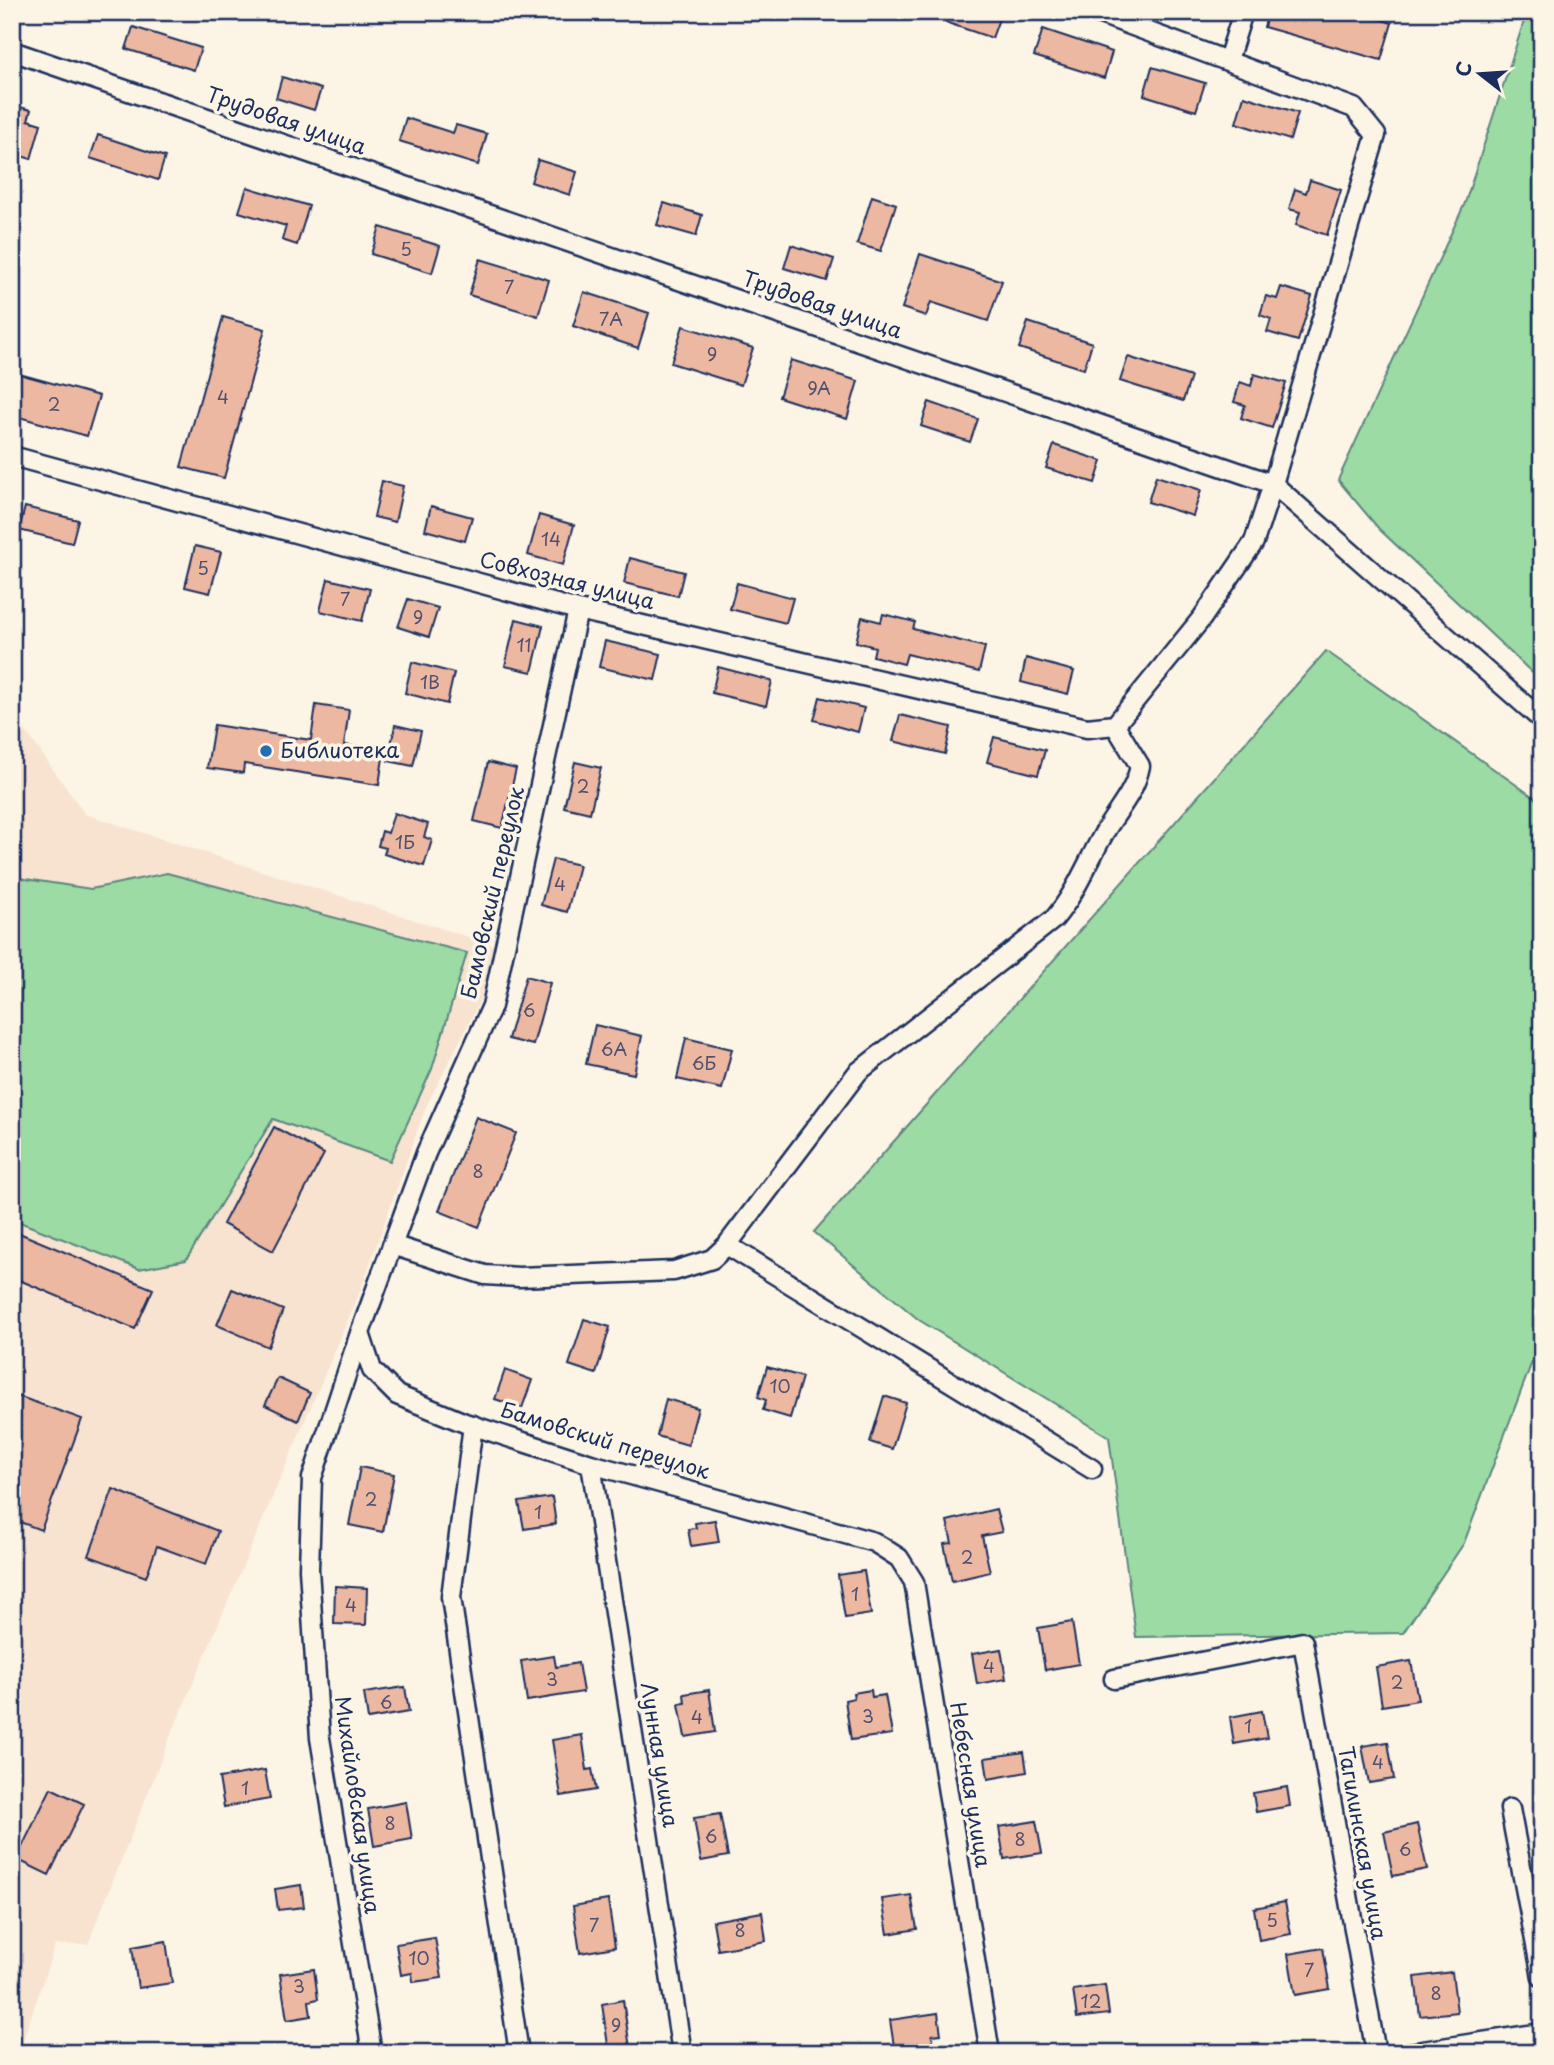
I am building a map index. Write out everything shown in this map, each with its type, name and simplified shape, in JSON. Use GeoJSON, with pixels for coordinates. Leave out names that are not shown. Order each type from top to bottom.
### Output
{"type":"FeatureCollection","features":[{"type":"Feature","properties":{"kind":"street"},"geometry":{"type":"LineString","coordinates":[[392,1245],[485,1275],[519,1277],[674,1271],[712,1259],[727,1245],[858,1072],[1054,919],[1067,904],[1107,829],[1137,786],[1140,766],[1115,725],[1202,618],[1254,542],[1376,135],[1354,108],[1095,12]]}},
{"type":"Feature","properties":{"kind":"street"},"geometry":{"type":"LineString","coordinates":[[1228,60],[1243,12]]}},
{"type":"Feature","properties":{"kind":"street","name":"Трудовая улица"},"geometry":{"type":"LineString","coordinates":[[12,51],[1273,484]]}},
{"type":"Feature","properties":{"kind":"street","name":"Совхозная улица"},"geometry":{"type":"LineString","coordinates":[[12,456],[578,610],[1087,728],[1115,725]]}},
{"type":"Feature","properties":{"kind":"street"},"geometry":{"type":"LineString","coordinates":[[1273,484],[1542,720]]}},
{"type":"Feature","properties":{"kind":"street","name":"Бамовский переулок"},"geometry":{"type":"LineString","coordinates":[[312,1478],[392,1245],[445,1107],[492,1006],[578,610]]}},
{"type":"Feature","properties":{"kind":"street"},"geometry":{"type":"LineString","coordinates":[[727,1245],[1091,1469]]}},
{"type":"Feature","properties":{"kind":"street","name":"Бамовский переулок"},"geometry":{"type":"LineString","coordinates":[[360,1334],[372,1370],[397,1395],[473,1425],[591,1464],[874,1542]]}},
{"type":"Feature","properties":{"kind":"street"},"geometry":{"type":"LineString","coordinates":[[473,1425],[451,1597],[519,2053]]}},
{"type":"Feature","properties":{"kind":"street","name":"Лунная улица"},"geometry":{"type":"LineString","coordinates":[[591,1464],[682,2053]]}},
{"type":"Feature","properties":{"kind":"street","name":"Михайловская улица"},"geometry":{"type":"LineString","coordinates":[[312,1478],[309,1569],[320,1738],[372,2053]]}},
{"type":"Feature","properties":{"kind":"street","name":"Небесная улица"},"geometry":{"type":"LineString","coordinates":[[874,1542],[900,1558],[914,1582],[990,2053]]}},
{"type":"Feature","properties":{"kind":"street","name":"Тагилинская улица"},"geometry":{"type":"LineString","coordinates":[[1114,1679],[1303,1642],[1376,2053]]}},
{"type":"Feature","properties":{"kind":"street"},"geometry":{"type":"LineString","coordinates":[[1510,1809],[1542,1977]]}},
{"type":"Feature","properties":{"kind":"street"},"geometry":{"type":"LineString","coordinates":[[1409,2053],[1541,2039]]}},
{"type":"Feature","properties":{"kind":"shaded area"},"geometry":{"type":"Polygon","coordinates":[[[12,712],[85,814],[496,946],[480,1001],[426,1107],[360,1292],[171,1735],[88,1944],[55,1945],[19,2053],[12,2053],[12,712]]]}},
{"type":"Feature","properties":{"kind":"green space"},"geometry":{"type":"Polygon","coordinates":[[[1527,12],[1542,12],[1542,682],[1379,529],[1338,480],[1465,203],[1527,12]]]}},
{"type":"Feature","properties":{"kind":"green space"},"geometry":{"type":"Polygon","coordinates":[[[1326,651],[1542,803],[1542,1335],[1464,1543],[1403,1633],[1136,1637],[1109,1437],[919,1320],[814,1232],[1326,651]]]}},
{"type":"Feature","properties":{"kind":"green space"},"geometry":{"type":"Polygon","coordinates":[[[167,873],[467,953],[432,1069],[390,1161],[273,1119],[186,1260],[139,1269],[12,1219],[12,877],[91,889],[167,873]]]}},
{"type":"Feature","properties":{"kind":"building"},"geometry":{"type":"Polygon","coordinates":[[[925,12],[989,12],[1000,16],[992,38],[924,15],[925,12]]]}},
{"type":"Feature","properties":{"kind":"building"},"geometry":{"type":"Polygon","coordinates":[[[1268,12],[1357,12],[1392,23],[1381,60],[1264,27],[1268,12]]]}},
{"type":"Feature","properties":{"kind":"building"},"geometry":{"type":"Polygon","coordinates":[[[133,27],[201,48],[194,70],[126,49],[133,27]]]}},
{"type":"Feature","properties":{"kind":"building"},"geometry":{"type":"Polygon","coordinates":[[[1043,29],[1112,52],[1104,78],[1034,56],[1043,29]]]}},
{"type":"Feature","properties":{"kind":"building"},"geometry":{"type":"Polygon","coordinates":[[[1152,67],[1205,83],[1196,111],[1144,95],[1152,67]]]}},
{"type":"Feature","properties":{"kind":"building"},"geometry":{"type":"Polygon","coordinates":[[[282,77],[321,89],[314,110],[276,98],[282,77]]]}},
{"type":"Feature","properties":{"kind":"building"},"geometry":{"type":"Polygon","coordinates":[[[1244,96],[1298,113],[1290,140],[1236,123],[1244,96]]]}},
{"type":"Feature","properties":{"kind":"building"},"geometry":{"type":"Polygon","coordinates":[[[12,105],[31,110],[28,120],[41,124],[31,159],[18,155],[17,158],[12,158],[12,105]]]}},
{"type":"Feature","properties":{"kind":"building"},"geometry":{"type":"Polygon","coordinates":[[[406,118],[453,133],[456,125],[487,134],[478,165],[399,141],[406,118]]]}},
{"type":"Feature","properties":{"kind":"building"},"geometry":{"type":"Polygon","coordinates":[[[98,135],[165,157],[158,180],[90,158],[98,135]]]}},
{"type":"Feature","properties":{"kind":"building"},"geometry":{"type":"Polygon","coordinates":[[[538,160],[577,172],[570,195],[531,182],[538,160]]]}},
{"type":"Feature","properties":{"kind":"building"},"geometry":{"type":"Polygon","coordinates":[[[1310,180],[1341,190],[1327,235],[1296,225],[1300,212],[1289,209],[1295,189],[1306,193],[1310,180]]]}},
{"type":"Feature","properties":{"kind":"building"},"geometry":{"type":"Polygon","coordinates":[[[247,187],[309,206],[297,245],[282,240],[286,226],[239,212],[247,187]]]}},
{"type":"Feature","properties":{"kind":"building"},"geometry":{"type":"Polygon","coordinates":[[[872,196],[896,204],[881,251],[857,244],[872,196]]]}},
{"type":"Feature","properties":{"kind":"building"},"geometry":{"type":"Polygon","coordinates":[[[664,203],[702,215],[696,236],[657,225],[664,203]]]}},
{"type":"Feature","properties":{"kind":"building"},"geometry":{"type":"Polygon","coordinates":[[[380,227],[440,246],[432,273],[371,254],[380,227]]]}},
{"type":"Feature","properties":{"kind":"building"},"geometry":{"type":"Polygon","coordinates":[[[791,245],[834,259],[827,281],[784,268],[791,245]]]}},
{"type":"Feature","properties":{"kind":"building"},"geometry":{"type":"Polygon","coordinates":[[[920,254],[1002,281],[988,321],[931,302],[926,316],[902,308],[920,254]]]}},
{"type":"Feature","properties":{"kind":"building"},"geometry":{"type":"Polygon","coordinates":[[[480,259],[549,280],[538,316],[469,295],[480,259]]]}},
{"type":"Feature","properties":{"kind":"building"},"geometry":{"type":"Polygon","coordinates":[[[1281,287],[1312,296],[1298,341],[1267,332],[1271,319],[1260,315],[1266,296],[1277,299],[1281,287]]]}},
{"type":"Feature","properties":{"kind":"building"},"geometry":{"type":"Polygon","coordinates":[[[584,292],[649,313],[638,348],[573,326],[584,292]]]}},
{"type":"Feature","properties":{"kind":"building"},"geometry":{"type":"Polygon","coordinates":[[[223,317],[265,329],[224,478],[181,467],[223,317]]]}},
{"type":"Feature","properties":{"kind":"building"},"geometry":{"type":"Polygon","coordinates":[[[1028,322],[1092,343],[1084,369],[1019,348],[1028,322]]]}},
{"type":"Feature","properties":{"kind":"building"},"geometry":{"type":"Polygon","coordinates":[[[683,326],[753,348],[741,385],[671,363],[683,326]]]}},
{"type":"Feature","properties":{"kind":"building"},"geometry":{"type":"Polygon","coordinates":[[[1128,357],[1191,377],[1183,401],[1120,381],[1128,357]]]}},
{"type":"Feature","properties":{"kind":"building"},"geometry":{"type":"Polygon","coordinates":[[[791,360],[858,381],[847,419],[779,397],[791,360]]]}},
{"type":"Feature","properties":{"kind":"building"},"geometry":{"type":"Polygon","coordinates":[[[12,372],[99,396],[87,436],[12,415],[12,372]]]}},
{"type":"Feature","properties":{"kind":"building"},"geometry":{"type":"Polygon","coordinates":[[[1254,374],[1286,383],[1272,428],[1241,418],[1245,405],[1234,402],[1240,382],[1251,386],[1254,374]]]}},
{"type":"Feature","properties":{"kind":"building"},"geometry":{"type":"Polygon","coordinates":[[[929,402],[978,419],[970,442],[921,426],[929,402]]]}},
{"type":"Feature","properties":{"kind":"building"},"geometry":{"type":"Polygon","coordinates":[[[1054,445],[1102,461],[1095,483],[1046,468],[1054,445]]]}},
{"type":"Feature","properties":{"kind":"building"},"geometry":{"type":"Polygon","coordinates":[[[1156,476],[1201,490],[1193,516],[1148,502],[1156,476]]]}},
{"type":"Feature","properties":{"kind":"building"},"geometry":{"type":"Polygon","coordinates":[[[382,481],[403,486],[395,522],[374,517],[382,481]]]}},
{"type":"Feature","properties":{"kind":"building"},"geometry":{"type":"Polygon","coordinates":[[[431,506],[472,517],[465,541],[425,530],[431,506]]]}},
{"type":"Feature","properties":{"kind":"building"},"geometry":{"type":"Polygon","coordinates":[[[25,507],[78,520],[72,543],[19,530],[25,507]]]}},
{"type":"Feature","properties":{"kind":"building"},"geometry":{"type":"Polygon","coordinates":[[[539,515],[574,525],[563,565],[528,555],[539,515]]]}},
{"type":"Feature","properties":{"kind":"building"},"geometry":{"type":"Polygon","coordinates":[[[195,546],[221,552],[210,593],[185,587],[195,546]]]}},
{"type":"Feature","properties":{"kind":"building"},"geometry":{"type":"Polygon","coordinates":[[[630,558],[684,572],[678,596],[624,583],[630,558]]]}},
{"type":"Feature","properties":{"kind":"building"},"geometry":{"type":"Polygon","coordinates":[[[328,579],[370,589],[362,621],[320,611],[328,579]]]}},
{"type":"Feature","properties":{"kind":"building"},"geometry":{"type":"Polygon","coordinates":[[[737,583],[793,598],[786,623],[730,609],[737,583]]]}},
{"type":"Feature","properties":{"kind":"building"},"geometry":{"type":"Polygon","coordinates":[[[408,599],[438,608],[429,637],[398,627],[408,599]]]}},
{"type":"Feature","properties":{"kind":"building"},"geometry":{"type":"Polygon","coordinates":[[[883,614],[915,622],[913,629],[985,647],[979,672],[907,654],[904,664],[873,656],[875,647],[856,642],[862,617],[881,622],[883,614]]]}},
{"type":"Feature","properties":{"kind":"building"},"geometry":{"type":"Polygon","coordinates":[[[516,619],[543,626],[532,672],[505,666],[516,619]]]}},
{"type":"Feature","properties":{"kind":"building"},"geometry":{"type":"Polygon","coordinates":[[[605,641],[661,654],[655,680],[599,667],[605,641]]]}},
{"type":"Feature","properties":{"kind":"building"},"geometry":{"type":"Polygon","coordinates":[[[1026,658],[1074,671],[1068,694],[1021,682],[1026,658]]]}},
{"type":"Feature","properties":{"kind":"building"},"geometry":{"type":"Polygon","coordinates":[[[412,662],[454,673],[447,704],[405,693],[412,662]]]}},
{"type":"Feature","properties":{"kind":"building"},"geometry":{"type":"Polygon","coordinates":[[[718,667],[772,681],[766,706],[712,693],[718,667]]]}},
{"type":"Feature","properties":{"kind":"building"},"geometry":{"type":"Polygon","coordinates":[[[820,697],[864,708],[858,732],[814,720],[820,697]]]}},
{"type":"Feature","properties":{"kind":"building"},"geometry":{"type":"Polygon","coordinates":[[[316,705],[349,710],[344,745],[384,751],[379,785],[244,764],[243,773],[207,768],[214,725],[311,740],[316,705]]]}},
{"type":"Feature","properties":{"kind":"building"},"geometry":{"type":"Polygon","coordinates":[[[900,715],[951,727],[945,754],[893,741],[900,715]]]}},
{"type":"Feature","properties":{"kind":"building"},"geometry":{"type":"Polygon","coordinates":[[[395,725],[421,731],[413,766],[388,761],[395,725]]]}},
{"type":"Feature","properties":{"kind":"building"},"geometry":{"type":"Polygon","coordinates":[[[994,737],[1045,750],[1038,775],[987,762],[994,737]]]}},
{"type":"Feature","properties":{"kind":"building"},"geometry":{"type":"Polygon","coordinates":[[[488,762],[516,769],[502,828],[474,821],[488,762]]]}},
{"type":"Feature","properties":{"kind":"building"},"geometry":{"type":"Polygon","coordinates":[[[575,762],[601,768],[590,813],[564,807],[575,762]]]}},
{"type":"Feature","properties":{"kind":"building"},"geometry":{"type":"Polygon","coordinates":[[[394,813],[428,824],[424,837],[432,840],[424,866],[384,854],[386,848],[378,846],[382,831],[388,833],[394,813]]]}},
{"type":"Feature","properties":{"kind":"building"},"geometry":{"type":"Polygon","coordinates":[[[553,859],[579,865],[567,912],[541,905],[553,859]]]}},
{"type":"Feature","properties":{"kind":"building"},"geometry":{"type":"Polygon","coordinates":[[[526,976],[550,983],[533,1045],[508,1039],[526,976]]]}},
{"type":"Feature","properties":{"kind":"building"},"geometry":{"type":"Polygon","coordinates":[[[595,1025],[642,1036],[634,1074],[586,1064],[595,1025]]]}},
{"type":"Feature","properties":{"kind":"building"},"geometry":{"type":"Polygon","coordinates":[[[686,1038],[732,1049],[722,1089],[677,1079],[686,1038]]]}},
{"type":"Feature","properties":{"kind":"building"},"geometry":{"type":"Polygon","coordinates":[[[476,1117],[516,1133],[479,1227],[439,1211],[476,1117]]]}},
{"type":"Feature","properties":{"kind":"building"},"geometry":{"type":"Polygon","coordinates":[[[274,1127],[324,1154],[273,1251],[223,1224],[274,1127]]]}},
{"type":"Feature","properties":{"kind":"building"},"geometry":{"type":"Polygon","coordinates":[[[12,1230],[153,1289],[135,1329],[12,1277],[12,1230]]]}},
{"type":"Feature","properties":{"kind":"building"},"geometry":{"type":"Polygon","coordinates":[[[232,1289],[283,1310],[268,1347],[217,1325],[232,1289]]]}},
{"type":"Feature","properties":{"kind":"building"},"geometry":{"type":"Polygon","coordinates":[[[584,1319],[610,1327],[596,1374],[569,1365],[584,1319]]]}},
{"type":"Feature","properties":{"kind":"building"},"geometry":{"type":"Polygon","coordinates":[[[767,1367],[802,1377],[790,1418],[763,1410],[766,1400],[758,1397],[767,1367]]]}},
{"type":"Feature","properties":{"kind":"building"},"geometry":{"type":"Polygon","coordinates":[[[505,1370],[532,1380],[522,1408],[495,1399],[505,1370]]]}},
{"type":"Feature","properties":{"kind":"building"},"geometry":{"type":"Polygon","coordinates":[[[278,1378],[310,1393],[298,1421],[265,1405],[278,1378]]]}},
{"type":"Feature","properties":{"kind":"building"},"geometry":{"type":"Polygon","coordinates":[[[12,1394],[82,1419],[41,1530],[12,1519],[12,1394]]]}},
{"type":"Feature","properties":{"kind":"building"},"geometry":{"type":"Polygon","coordinates":[[[884,1396],[906,1403],[892,1449],[870,1442],[884,1396]]]}},
{"type":"Feature","properties":{"kind":"building"},"geometry":{"type":"Polygon","coordinates":[[[666,1399],[698,1408],[688,1445],[657,1436],[666,1399]]]}},
{"type":"Feature","properties":{"kind":"building"},"geometry":{"type":"Polygon","coordinates":[[[360,1467],[394,1474],[383,1532],[349,1525],[360,1467]]]}},
{"type":"Feature","properties":{"kind":"building"},"geometry":{"type":"Polygon","coordinates":[[[113,1489],[218,1531],[206,1564],[157,1546],[146,1577],[89,1556],[113,1489]]]}},
{"type":"Feature","properties":{"kind":"building"},"geometry":{"type":"Polygon","coordinates":[[[552,1497],[556,1524],[524,1529],[519,1502],[552,1497]]]}},
{"type":"Feature","properties":{"kind":"building"},"geometry":{"type":"Polygon","coordinates":[[[996,1509],[1002,1532],[982,1536],[990,1572],[952,1581],[944,1544],[952,1543],[947,1521],[996,1509]]]}},
{"type":"Feature","properties":{"kind":"building"},"geometry":{"type":"Polygon","coordinates":[[[715,1520],[719,1542],[691,1546],[688,1529],[696,1528],[695,1523],[715,1520]]]}},
{"type":"Feature","properties":{"kind":"building"},"geometry":{"type":"Polygon","coordinates":[[[864,1571],[871,1614],[845,1618],[838,1575],[864,1571]]]}},
{"type":"Feature","properties":{"kind":"building"},"geometry":{"type":"Polygon","coordinates":[[[335,1586],[367,1588],[366,1625],[334,1624],[335,1586]]]}},
{"type":"Feature","properties":{"kind":"building"},"geometry":{"type":"Polygon","coordinates":[[[1072,1622],[1079,1664],[1045,1670],[1038,1628],[1072,1622]]]}},
{"type":"Feature","properties":{"kind":"building"},"geometry":{"type":"Polygon","coordinates":[[[1001,1649],[1006,1679],[977,1684],[972,1654],[1001,1649]]]}},
{"type":"Feature","properties":{"kind":"building"},"geometry":{"type":"Polygon","coordinates":[[[554,1656],[556,1667],[578,1663],[583,1692],[527,1701],[521,1661],[554,1656]]]}},
{"type":"Feature","properties":{"kind":"building"},"geometry":{"type":"Polygon","coordinates":[[[1411,1661],[1418,1700],[1382,1706],[1376,1667],[1411,1661]]]}},
{"type":"Feature","properties":{"kind":"building"},"geometry":{"type":"Polygon","coordinates":[[[405,1687],[409,1712],[368,1719],[364,1693],[405,1687]]]}},
{"type":"Feature","properties":{"kind":"building"},"geometry":{"type":"Polygon","coordinates":[[[709,1690],[715,1732],[685,1737],[679,1704],[685,1703],[684,1694],[709,1690]]]}},
{"type":"Feature","properties":{"kind":"building"},"geometry":{"type":"Polygon","coordinates":[[[871,1690],[872,1697],[885,1695],[892,1734],[851,1740],[845,1700],[854,1698],[853,1693],[871,1690]]]}},
{"type":"Feature","properties":{"kind":"building"},"geometry":{"type":"Polygon","coordinates":[[[1262,1711],[1267,1738],[1234,1744],[1230,1717],[1262,1711]]]}},
{"type":"Feature","properties":{"kind":"building"},"geometry":{"type":"Polygon","coordinates":[[[582,1735],[587,1770],[592,1769],[596,1790],[561,1796],[552,1740],[582,1735]]]}},
{"type":"Feature","properties":{"kind":"building"},"geometry":{"type":"Polygon","coordinates":[[[1388,1742],[1394,1779],[1369,1783],[1362,1746],[1388,1742]]]}},
{"type":"Feature","properties":{"kind":"building"},"geometry":{"type":"Polygon","coordinates":[[[1024,1752],[1027,1772],[988,1779],[985,1758],[1024,1752]]]}},
{"type":"Feature","properties":{"kind":"building"},"geometry":{"type":"Polygon","coordinates":[[[265,1770],[270,1799],[224,1807],[219,1778],[265,1770]]]}},
{"type":"Feature","properties":{"kind":"building"},"geometry":{"type":"Polygon","coordinates":[[[1287,1787],[1290,1806],[1256,1812],[1253,1793],[1287,1787]]]}},
{"type":"Feature","properties":{"kind":"building"},"geometry":{"type":"Polygon","coordinates":[[[51,1788],[84,1804],[49,1875],[16,1859],[51,1788]]]}},
{"type":"Feature","properties":{"kind":"building"},"geometry":{"type":"Polygon","coordinates":[[[406,1802],[412,1839],[374,1846],[368,1809],[406,1802]]]}},
{"type":"Feature","properties":{"kind":"building"},"geometry":{"type":"Polygon","coordinates":[[[720,1814],[728,1856],[701,1861],[694,1818],[720,1814]]]}},
{"type":"Feature","properties":{"kind":"building"},"geometry":{"type":"Polygon","coordinates":[[[1036,1821],[1042,1853],[1004,1859],[999,1827],[1036,1821]]]}},
{"type":"Feature","properties":{"kind":"building"},"geometry":{"type":"Polygon","coordinates":[[[1417,1824],[1427,1869],[1393,1876],[1384,1832],[1417,1824]]]}},
{"type":"Feature","properties":{"kind":"building"},"geometry":{"type":"Polygon","coordinates":[[[301,1885],[304,1907],[278,1910],[275,1889],[301,1885]]]}},
{"type":"Feature","properties":{"kind":"building"},"geometry":{"type":"Polygon","coordinates":[[[911,1895],[917,1929],[888,1934],[882,1899],[911,1895]]]}},
{"type":"Feature","properties":{"kind":"building"},"geometry":{"type":"Polygon","coordinates":[[[608,1900],[615,1947],[580,1953],[573,1906],[608,1900]]]}},
{"type":"Feature","properties":{"kind":"building"},"geometry":{"type":"Polygon","coordinates":[[[1285,1902],[1291,1934],[1259,1940],[1254,1908],[1285,1902]]]}},
{"type":"Feature","properties":{"kind":"building"},"geometry":{"type":"Polygon","coordinates":[[[762,1912],[766,1941],[718,1950],[713,1921],[762,1912]]]}},
{"type":"Feature","properties":{"kind":"building"},"geometry":{"type":"Polygon","coordinates":[[[435,1938],[442,1978],[413,1982],[412,1973],[401,1975],[396,1944],[435,1938]]]}},
{"type":"Feature","properties":{"kind":"building"},"geometry":{"type":"Polygon","coordinates":[[[166,1941],[172,1983],[138,1988],[132,1947],[166,1941]]]}},
{"type":"Feature","properties":{"kind":"building"},"geometry":{"type":"Polygon","coordinates":[[[1323,1948],[1330,1989],[1295,1995],[1288,1954],[1323,1948]]]}},
{"type":"Feature","properties":{"kind":"building"},"geometry":{"type":"Polygon","coordinates":[[[314,1969],[318,1999],[309,2001],[311,2016],[287,2020],[280,1974],[314,1969]]]}},
{"type":"Feature","properties":{"kind":"building"},"geometry":{"type":"Polygon","coordinates":[[[1452,1972],[1457,2012],[1420,2016],[1415,1977],[1452,1972]]]}},
{"type":"Feature","properties":{"kind":"building"},"geometry":{"type":"Polygon","coordinates":[[[1105,1985],[1109,2014],[1077,2018],[1073,1990],[1105,1985]]]}},
{"type":"Feature","properties":{"kind":"building"},"geometry":{"type":"Polygon","coordinates":[[[623,2000],[630,2048],[609,2052],[602,2004],[623,2000]]]}},
{"type":"Feature","properties":{"kind":"building"},"geometry":{"type":"Polygon","coordinates":[[[938,2013],[941,2034],[932,2035],[935,2053],[895,2053],[890,2020],[938,2013]]]}},
{"type":"Feature","properties":{"kind":"place","name":"Библиотека"},"geometry":{"type":"Point","coordinates":[266,751]}}]}
